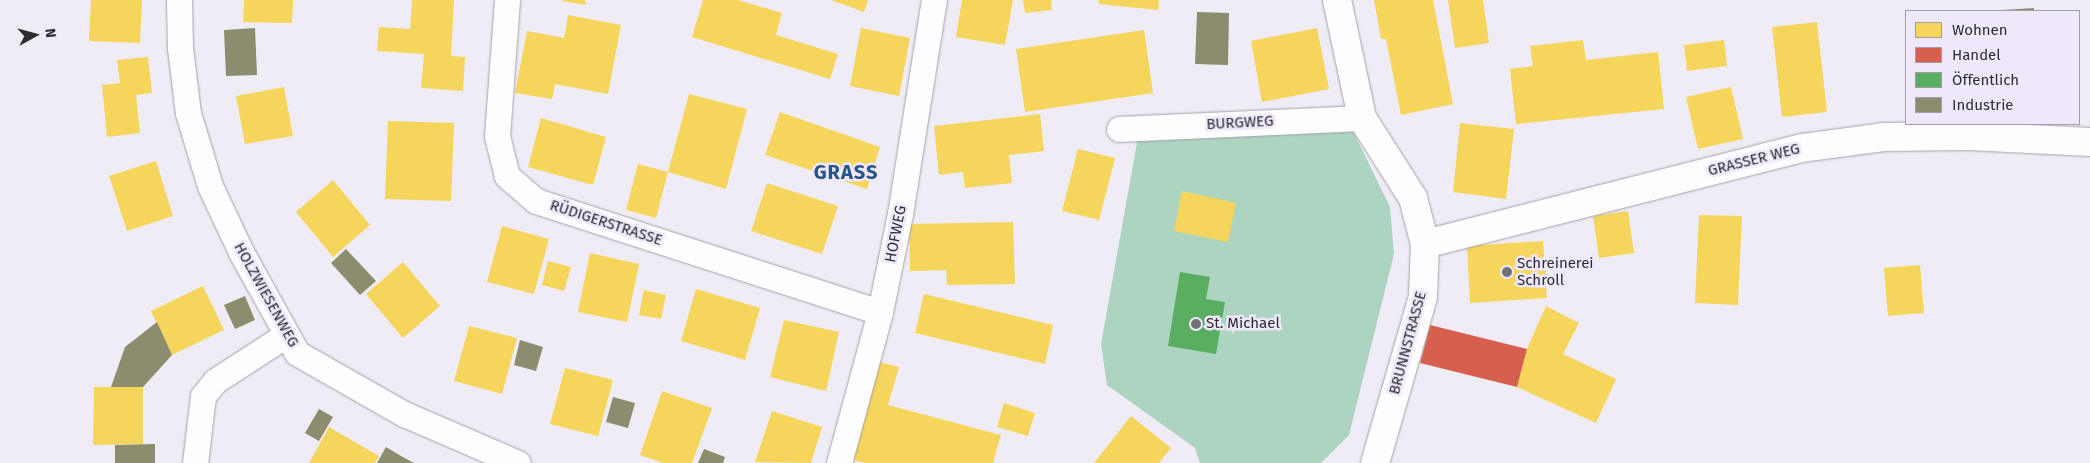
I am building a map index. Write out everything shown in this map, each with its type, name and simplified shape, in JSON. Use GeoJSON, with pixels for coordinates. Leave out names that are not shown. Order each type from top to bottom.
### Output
{"type":"FeatureCollection","features":[{"type":"Feature","properties":{"kind":"street","name":"HOLZWIESENWEG"},"geometry":{"type":"LineString","coordinates":[[179,0],[180,48],[188,113],[210,186],[286,335],[297,352],[346,383],[404,414],[518,463]]}},
{"type":"Feature","properties":{"kind":"street","name":"RÜDIGERSTRASSE"},"geometry":{"type":"LineString","coordinates":[[508,0],[496,136],[507,176],[536,201],[880,312]]}},
{"type":"Feature","properties":{"kind":"street","name":"HOFWEG"},"geometry":{"type":"LineString","coordinates":[[839,463],[880,312],[900,214],[934,0]]}},
{"type":"Feature","properties":{"kind":"street","name":"BRUNNSTRASSE"},"geometry":{"type":"LineString","coordinates":[[1337,0],[1362,118],[1413,198],[1425,244],[1423,297],[1375,463]]}},
{"type":"Feature","properties":{"kind":"street","name":"BURGWEG"},"geometry":{"type":"LineString","coordinates":[[1119,128],[1362,118]]}},
{"type":"Feature","properties":{"kind":"street","name":"GRASSER WEG"},"geometry":{"type":"LineString","coordinates":[[1425,244],[1802,148],[1883,137],[1969,136],[2090,142]]}},
{"type":"Feature","properties":{"kind":"street"},"geometry":{"type":"LineString","coordinates":[[195,463],[203,396],[215,381],[286,335]]}},
{"type":"Feature","properties":{"kind":"green space"},"geometry":{"type":"Polygon","coordinates":[[[1352,129],[1390,207],[1394,254],[1349,435],[1321,463],[1200,463],[1195,448],[1107,385],[1101,344],[1138,137],[1352,129]]]}},
{"type":"Feature","properties":{"kind":"building: Wohnen"},"geometry":{"type":"Polygon","coordinates":[[[91,0],[142,0],[140,43],[89,41],[91,0]]]}},
{"type":"Feature","properties":{"kind":"building: Wohnen"},"geometry":{"type":"Polygon","coordinates":[[[244,0],[293,0],[292,23],[243,22],[244,0]]]}},
{"type":"Feature","properties":{"kind":"building: Wohnen"},"geometry":{"type":"Polygon","coordinates":[[[412,0],[454,0],[451,56],[465,57],[463,91],[421,88],[424,54],[377,51],[379,27],[410,29],[412,0]]]}},
{"type":"Feature","properties":{"kind":"building: Wohnen"},"geometry":{"type":"Polygon","coordinates":[[[585,0],[586,5],[562,1],[585,0]]]}},
{"type":"Feature","properties":{"kind":"building: Wohnen"},"geometry":{"type":"Polygon","coordinates":[[[703,0],[738,0],[782,13],[776,35],[838,54],[830,79],[692,37],[703,0]]]}},
{"type":"Feature","properties":{"kind":"building: Wohnen"},"geometry":{"type":"Polygon","coordinates":[[[831,0],[868,0],[864,12],[831,0]]]}},
{"type":"Feature","properties":{"kind":"building: Wohnen"},"geometry":{"type":"Polygon","coordinates":[[[962,0],[1013,0],[1005,45],[956,37],[962,0]]]}},
{"type":"Feature","properties":{"kind":"building: Wohnen"},"geometry":{"type":"Polygon","coordinates":[[[1023,0],[1051,0],[1052,10],[1025,13],[1023,0]]]}},
{"type":"Feature","properties":{"kind":"building: Wohnen"},"geometry":{"type":"Polygon","coordinates":[[[1099,0],[1159,0],[1158,10],[1099,4],[1099,0]]]}},
{"type":"Feature","properties":{"kind":"building: Wohnen"},"geometry":{"type":"Polygon","coordinates":[[[1374,0],[1433,0],[1453,104],[1401,115],[1386,39],[1381,39],[1374,0]]]}},
{"type":"Feature","properties":{"kind":"building: Wohnen"},"geometry":{"type":"Polygon","coordinates":[[[1448,0],[1483,0],[1489,43],[1455,48],[1448,0]]]}},
{"type":"Feature","properties":{"kind":"building: Wohnen"},"geometry":{"type":"Polygon","coordinates":[[[568,15],[621,25],[608,94],[555,84],[552,99],[515,93],[527,31],[564,38],[568,15]]]}},
{"type":"Feature","properties":{"kind":"building: Wohnen"},"geometry":{"type":"Polygon","coordinates":[[[1817,22],[1827,112],[1782,117],[1772,27],[1817,22]]]}},
{"type":"Feature","properties":{"kind":"building: Wohnen"},"geometry":{"type":"Polygon","coordinates":[[[861,28],[910,38],[899,96],[850,86],[861,28]]]}},
{"type":"Feature","properties":{"kind":"building: Wohnen"},"geometry":{"type":"Polygon","coordinates":[[[1317,28],[1329,89],[1262,102],[1251,41],[1317,28]]]}},
{"type":"Feature","properties":{"kind":"building: Wohnen"},"geometry":{"type":"Polygon","coordinates":[[[1144,30],[1153,93],[1025,112],[1016,49],[1144,30]]]}},
{"type":"Feature","properties":{"kind":"building: Wohnen"},"geometry":{"type":"Polygon","coordinates":[[[1583,40],[1586,60],[1658,52],[1664,109],[1516,124],[1510,69],[1533,66],[1530,46],[1583,40]]]}},
{"type":"Feature","properties":{"kind":"building: Wohnen"},"geometry":{"type":"Polygon","coordinates":[[[1724,40],[1727,66],[1687,71],[1684,45],[1724,40]]]}},
{"type":"Feature","properties":{"kind":"building: Wohnen"},"geometry":{"type":"Polygon","coordinates":[[[148,57],[152,93],[136,95],[140,133],[107,137],[102,85],[120,83],[117,60],[148,57]]]}},
{"type":"Feature","properties":{"kind":"building: Wohnen"},"geometry":{"type":"Polygon","coordinates":[[[284,87],[293,136],[245,144],[236,96],[284,87]]]}},
{"type":"Feature","properties":{"kind":"building: Wohnen"},"geometry":{"type":"Polygon","coordinates":[[[1731,87],[1743,139],[1698,149],[1686,97],[1731,87]]]}},
{"type":"Feature","properties":{"kind":"building: Wohnen"},"geometry":{"type":"Polygon","coordinates":[[[689,94],[747,109],[726,189],[668,172],[689,94]]]}},
{"type":"Feature","properties":{"kind":"building: Wohnen"},"geometry":{"type":"Polygon","coordinates":[[[780,112],[880,147],[867,189],[765,155],[780,112]]]}},
{"type":"Feature","properties":{"kind":"building: Wohnen"},"geometry":{"type":"Polygon","coordinates":[[[1040,114],[1044,151],[1009,155],[1012,183],[965,188],[963,172],[939,175],[934,126],[1040,114]]]}},
{"type":"Feature","properties":{"kind":"building: Wohnen"},"geometry":{"type":"Polygon","coordinates":[[[541,118],[606,137],[593,185],[528,167],[541,118]]]}},
{"type":"Feature","properties":{"kind":"building: Wohnen"},"geometry":{"type":"Polygon","coordinates":[[[388,121],[454,123],[451,201],[385,199],[388,121]]]}},
{"type":"Feature","properties":{"kind":"building: Wohnen"},"geometry":{"type":"Polygon","coordinates":[[[1460,123],[1514,129],[1506,199],[1453,192],[1460,123]]]}},
{"type":"Feature","properties":{"kind":"building: Wohnen"},"geometry":{"type":"Polygon","coordinates":[[[1078,149],[1115,158],[1099,220],[1062,211],[1078,149]]]}},
{"type":"Feature","properties":{"kind":"building: Wohnen"},"geometry":{"type":"Polygon","coordinates":[[[156,161],[173,216],[127,231],[109,176],[156,161]]]}},
{"type":"Feature","properties":{"kind":"building: Wohnen"},"geometry":{"type":"Polygon","coordinates":[[[638,164],[668,172],[656,218],[626,210],[638,164]]]}},
{"type":"Feature","properties":{"kind":"building: Wohnen"},"geometry":{"type":"Polygon","coordinates":[[[333,180],[370,225],[333,257],[296,212],[333,180]]]}},
{"type":"Feature","properties":{"kind":"building: Wohnen"},"geometry":{"type":"Polygon","coordinates":[[[767,183],[838,206],[822,254],[751,231],[767,183]]]}},
{"type":"Feature","properties":{"kind":"building: Wohnen"},"geometry":{"type":"Polygon","coordinates":[[[1182,191],[1236,203],[1228,242],[1174,231],[1182,191]]]}},
{"type":"Feature","properties":{"kind":"building: Wohnen"},"geometry":{"type":"Polygon","coordinates":[[[1628,211],[1634,253],[1599,258],[1593,216],[1628,211]]]}},
{"type":"Feature","properties":{"kind":"building: Wohnen"},"geometry":{"type":"Polygon","coordinates":[[[1699,215],[1742,216],[1738,305],[1695,303],[1699,215]]]}},
{"type":"Feature","properties":{"kind":"building: Wohnen"},"geometry":{"type":"Polygon","coordinates":[[[1013,222],[1015,284],[947,285],[946,270],[910,271],[909,224],[1013,222]]]}},
{"type":"Feature","properties":{"kind":"building: Wohnen"},"geometry":{"type":"Polygon","coordinates":[[[502,226],[549,239],[534,294],[487,282],[502,226]]]}},
{"type":"Feature","properties":{"kind":"building: Wohnen","name":"Schreinerei Schroll"},"geometry":{"type":"Polygon","coordinates":[[[1543,241],[1547,298],[1470,303],[1467,246],[1543,241]]]}},
{"type":"Feature","properties":{"kind":"building: Wohnen"},"geometry":{"type":"Polygon","coordinates":[[[590,253],[639,264],[627,322],[578,312],[590,253]]]}},
{"type":"Feature","properties":{"kind":"building: Wohnen"},"geometry":{"type":"Polygon","coordinates":[[[548,261],[571,267],[564,291],[542,285],[548,261]]]}},
{"type":"Feature","properties":{"kind":"building: Wohnen"},"geometry":{"type":"Polygon","coordinates":[[[403,262],[440,306],[403,338],[366,294],[403,262]]]}},
{"type":"Feature","properties":{"kind":"building: Wohnen"},"geometry":{"type":"Polygon","coordinates":[[[1920,265],[1924,313],[1888,316],[1884,268],[1920,265]]]}},
{"type":"Feature","properties":{"kind":"building: Wohnen"},"geometry":{"type":"Polygon","coordinates":[[[203,286],[224,330],[172,355],[151,311],[203,286]]]}},
{"type":"Feature","properties":{"kind":"building: Wohnen"},"geometry":{"type":"Polygon","coordinates":[[[696,289],[760,308],[745,360],[681,341],[696,289]]]}},
{"type":"Feature","properties":{"kind":"building: Wohnen"},"geometry":{"type":"Polygon","coordinates":[[[644,290],[666,295],[661,319],[639,315],[644,290]]]}},
{"type":"Feature","properties":{"kind":"building: Wohnen"},"geometry":{"type":"Polygon","coordinates":[[[924,294],[1053,325],[1045,364],[915,333],[924,294]]]}},
{"type":"Feature","properties":{"kind":"building: Wohnen"},"geometry":{"type":"Polygon","coordinates":[[[1546,306],[1579,323],[1563,354],[1616,379],[1596,423],[1517,387],[1527,349],[1546,306]]]}},
{"type":"Feature","properties":{"kind":"building: Wohnen"},"geometry":{"type":"Polygon","coordinates":[[[784,320],[839,332],[826,391],[770,377],[784,320]]]}},
{"type":"Feature","properties":{"kind":"building: Wohnen"},"geometry":{"type":"Polygon","coordinates":[[[469,326],[517,338],[502,394],[454,381],[469,326]]]}},
{"type":"Feature","properties":{"kind":"building: Wohnen"},"geometry":{"type":"Polygon","coordinates":[[[879,362],[899,367],[888,405],[1001,435],[993,463],[865,463],[853,460],[879,362]]]}},
{"type":"Feature","properties":{"kind":"building: Wohnen"},"geometry":{"type":"Polygon","coordinates":[[[565,368],[613,380],[598,436],[550,424],[565,368]]]}},
{"type":"Feature","properties":{"kind":"building: Wohnen"},"geometry":{"type":"Polygon","coordinates":[[[94,387],[143,387],[143,444],[93,445],[94,387]]]}},
{"type":"Feature","properties":{"kind":"building: Wohnen"},"geometry":{"type":"Polygon","coordinates":[[[662,391],[712,408],[692,463],[663,463],[640,455],[662,391]]]}},
{"type":"Feature","properties":{"kind":"building: Wohnen"},"geometry":{"type":"Polygon","coordinates":[[[1004,403],[1035,413],[1028,436],[997,427],[1004,403]]]}},
{"type":"Feature","properties":{"kind":"building: Wohnen"},"geometry":{"type":"Polygon","coordinates":[[[772,411],[822,427],[811,463],[755,462],[772,411]]]}},
{"type":"Feature","properties":{"kind":"building: Wohnen"},"geometry":{"type":"Polygon","coordinates":[[[1131,416],[1171,448],[1159,463],[1094,463],[1131,416]]]}},
{"type":"Feature","properties":{"kind":"building: Wohnen"},"geometry":{"type":"Polygon","coordinates":[[[329,427],[379,456],[375,463],[309,463],[329,427]]]}},
{"type":"Feature","properties":{"kind":"building: Handel"},"geometry":{"type":"Polygon","coordinates":[[[1430,325],[1527,349],[1517,387],[1420,363],[1430,325]]]}},
{"type":"Feature","properties":{"kind":"building: Öffentlich","name":"St. Michael"},"geometry":{"type":"Polygon","coordinates":[[[1180,272],[1210,277],[1206,299],[1225,302],[1216,354],[1168,346],[1180,272]]]}},
{"type":"Feature","properties":{"kind":"building: Industrie"},"geometry":{"type":"Polygon","coordinates":[[[2034,8],[2034,10],[2003,10],[2034,8]]]}},
{"type":"Feature","properties":{"kind":"building: Industrie"},"geometry":{"type":"Polygon","coordinates":[[[1197,12],[1229,13],[1228,65],[1195,64],[1197,12]]]}},
{"type":"Feature","properties":{"kind":"building: Industrie"},"geometry":{"type":"Polygon","coordinates":[[[255,28],[257,75],[226,76],[224,30],[255,28]]]}},
{"type":"Feature","properties":{"kind":"building: Industrie"},"geometry":{"type":"Polygon","coordinates":[[[346,249],[376,281],[360,295],[331,263],[346,249]]]}},
{"type":"Feature","properties":{"kind":"building: Industrie"},"geometry":{"type":"Polygon","coordinates":[[[245,296],[255,320],[235,329],[224,305],[245,296]]]}},
{"type":"Feature","properties":{"kind":"building: Industrie"},"geometry":{"type":"Polygon","coordinates":[[[157,322],[172,355],[143,387],[111,387],[125,347],[157,322]]]}},
{"type":"Feature","properties":{"kind":"building: Industrie"},"geometry":{"type":"Polygon","coordinates":[[[520,340],[543,347],[536,371],[514,365],[520,340]]]}},
{"type":"Feature","properties":{"kind":"building: Industrie"},"geometry":{"type":"Polygon","coordinates":[[[613,397],[635,403],[628,428],[606,422],[613,397]]]}},
{"type":"Feature","properties":{"kind":"building: Industrie"},"geometry":{"type":"Polygon","coordinates":[[[319,409],[333,417],[319,441],[305,433],[319,409]]]}},
{"type":"Feature","properties":{"kind":"building: Industrie"},"geometry":{"type":"Polygon","coordinates":[[[155,444],[155,463],[115,463],[115,445],[155,444]]]}},
{"type":"Feature","properties":{"kind":"building: Industrie"},"geometry":{"type":"Polygon","coordinates":[[[386,447],[401,456],[414,463],[377,463],[386,447]]]}},
{"type":"Feature","properties":{"kind":"building: Industrie"},"geometry":{"type":"Polygon","coordinates":[[[704,449],[725,457],[723,463],[698,463],[704,449]]]}},
{"type":"Feature","properties":{"kind":"place","name":"Schreinerei Schroll"},"geometry":{"type":"Point","coordinates":[1507,272]}},
{"type":"Feature","properties":{"kind":"place","name":"St. Michael"},"geometry":{"type":"Point","coordinates":[1196,324]}},
{"type":"Feature","properties":{"kind":"district","name":"GRASS"},"geometry":{"type":"Point","coordinates":[846,172]}}]}
